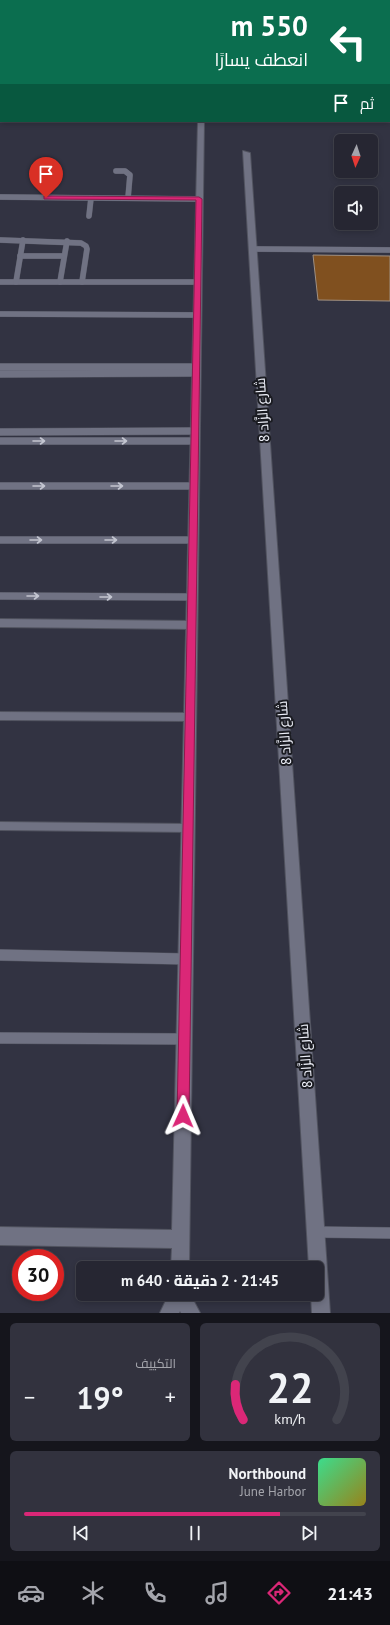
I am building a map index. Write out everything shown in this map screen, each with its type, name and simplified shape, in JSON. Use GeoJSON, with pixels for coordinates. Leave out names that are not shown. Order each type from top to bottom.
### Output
{"type":"FeatureCollection","features":[{"type":"Feature","properties":{"kind":"street"},"geometry":{"type":"LineString","coordinates":[[180,1261],[193,625],[195,370],[200,122]]}},
{"type":"Feature","properties":{"kind":"street","name":"شارع الزَّاد 8"},"geometry":{"type":"LineString","coordinates":[[246,153],[321,1313]]}},
{"type":"Feature","properties":{"kind":"street"},"geometry":{"type":"LineString","coordinates":[[0,1236],[180,1239]]}},
{"type":"Feature","properties":{"kind":"street"},"geometry":{"type":"LineString","coordinates":[[169,1313],[176,1301]]}},
{"type":"Feature","properties":{"kind":"street"},"geometry":{"type":"LineString","coordinates":[[184,1301],[191,1313]]}},
{"type":"Feature","properties":{"kind":"lane"},"geometry":{"type":"LineString","coordinates":[[116,171],[125,172],[130,175],[128,198]]}},
{"type":"Feature","properties":{"kind":"lane"},"geometry":{"type":"LineString","coordinates":[[0,198],[199,199]]}},
{"type":"Feature","properties":{"kind":"lane"},"geometry":{"type":"LineString","coordinates":[[89,216],[91,198]]}},
{"type":"Feature","properties":{"kind":"lane"},"geometry":{"type":"LineString","coordinates":[[0,240],[67,241],[81,243],[86,246],[82,282]]}},
{"type":"Feature","properties":{"kind":"lane"},"geometry":{"type":"LineString","coordinates":[[16,282],[23,240]]}},
{"type":"Feature","properties":{"kind":"lane"},"geometry":{"type":"LineString","coordinates":[[60,282],[67,241]]}},
{"type":"Feature","properties":{"kind":"lane"},"geometry":{"type":"LineString","coordinates":[[252,249],[390,250]]}},
{"type":"Feature","properties":{"kind":"lane"},"geometry":{"type":"LineString","coordinates":[[20,256],[64,256]]}},
{"type":"Feature","properties":{"kind":"lane"},"geometry":{"type":"LineString","coordinates":[[0,282],[197,282]]}},
{"type":"Feature","properties":{"kind":"lane"},"geometry":{"type":"LineString","coordinates":[[0,314],[197,315]]}},
{"type":"Feature","properties":{"kind":"lane"},"geometry":{"type":"LineString","coordinates":[[0,367],[195,370]]}},
{"type":"Feature","properties":{"kind":"lane"},"geometry":{"type":"LineString","coordinates":[[0,374],[195,370]]}},
{"type":"Feature","properties":{"kind":"lane"},"geometry":{"type":"LineString","coordinates":[[0,432],[195,436]]}},
{"type":"Feature","properties":{"kind":"lane"},"geometry":{"type":"LineString","coordinates":[[0,440],[195,436]]}},
{"type":"Feature","properties":{"kind":"lane"},"geometry":{"type":"LineString","coordinates":[[0,486],[194,486]]}},
{"type":"Feature","properties":{"kind":"lane"},"geometry":{"type":"LineString","coordinates":[[0,540],[194,540]]}},
{"type":"Feature","properties":{"kind":"lane"},"geometry":{"type":"LineString","coordinates":[[0,596],[193,597]]}},
{"type":"Feature","properties":{"kind":"lane"},"geometry":{"type":"LineString","coordinates":[[0,623],[193,625]]}},
{"type":"Feature","properties":{"kind":"lane"},"geometry":{"type":"LineString","coordinates":[[0,716],[191,717]]}},
{"type":"Feature","properties":{"kind":"lane"},"geometry":{"type":"LineString","coordinates":[[0,826],[189,828]]}},
{"type":"Feature","properties":{"kind":"lane"},"geometry":{"type":"LineString","coordinates":[[0,955],[186,959]]}},
{"type":"Feature","properties":{"kind":"lane"},"geometry":{"type":"LineString","coordinates":[[0,1038],[184,1040]]}},
{"type":"Feature","properties":{"kind":"lane"},"geometry":{"type":"LineString","coordinates":[[316,1232],[390,1233]]}},
{"type":"Feature","properties":{"kind":"building"},"geometry":{"type":"Polygon","coordinates":[[[313,255],[390,256],[390,301],[318,300],[313,255]]]}},
{"type":"Feature","properties":{"kind":"route"},"geometry":{"type":"LineString","coordinates":[[46,198],[199,199],[195,373],[193,625],[183,1116]]}}]}
